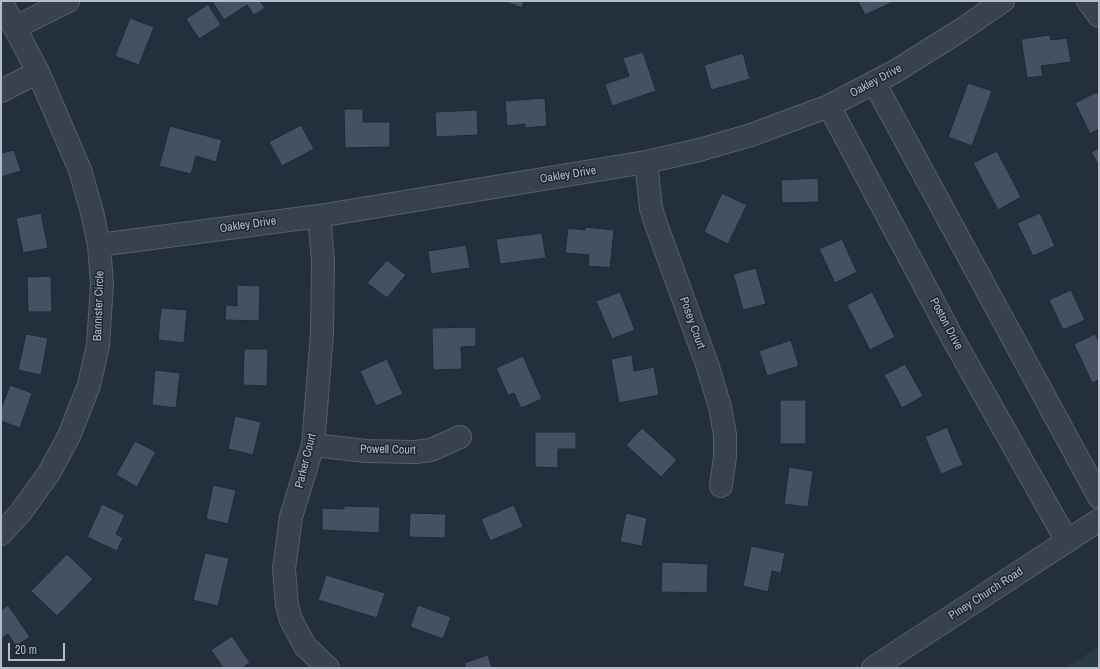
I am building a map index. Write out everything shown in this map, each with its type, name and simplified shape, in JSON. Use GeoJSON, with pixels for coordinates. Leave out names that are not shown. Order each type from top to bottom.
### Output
{"type":"FeatureCollection","features":[{"type":"Feature","properties":{"kind":"street","name":"Bannister Circle"},"geometry":{"type":"LineString","coordinates":[[1,1],[16,26],[38,72],[80,170],[92,212],[99,245],[102,284],[98,345],[88,385],[69,436],[50,470],[20,512],[1,534]]}},
{"type":"Feature","properties":{"kind":"street"},"geometry":{"type":"LineString","coordinates":[[16,26],[68,1]]}},
{"type":"Feature","properties":{"kind":"street","name":"Oakley Drive"},"geometry":{"type":"LineString","coordinates":[[99,245],[319,216],[646,162],[699,150],[751,135],[829,106],[929,51],[1003,1]]}},
{"type":"Feature","properties":{"kind":"street"},"geometry":{"type":"LineString","coordinates":[[1088,1],[1099,16]]}},
{"type":"Feature","properties":{"kind":"street"},"geometry":{"type":"LineString","coordinates":[[1,90],[38,72]]}},
{"type":"Feature","properties":{"kind":"street"},"geometry":{"type":"LineString","coordinates":[[874,82],[1099,497]]}},
{"type":"Feature","properties":{"kind":"street","name":"Poston Drive"},"geometry":{"type":"LineString","coordinates":[[829,106],[952,337],[1067,541]]}},
{"type":"Feature","properties":{"kind":"street","name":"Posey Court"},"geometry":{"type":"LineString","coordinates":[[646,162],[651,208],[707,364],[720,407],[725,435],[725,456],[721,486]]}},
{"type":"Feature","properties":{"kind":"street","name":"Parker Court"},"geometry":{"type":"LineString","coordinates":[[319,216],[323,260],[322,334],[313,445],[290,523],[285,563],[285,586],[287,605],[297,632],[312,655],[328,668]]}},
{"type":"Feature","properties":{"kind":"street","name":"Powell Court"},"geometry":{"type":"LineString","coordinates":[[313,445],[366,451],[414,452],[431,450],[460,437]]}},
{"type":"Feature","properties":{"kind":"street","name":"Piney Church Road"},"geometry":{"type":"LineString","coordinates":[[873,668],[1099,520]]}},
{"type":"Feature","properties":{"kind":"green space"},"geometry":{"type":"Polygon","coordinates":[[[1099,646],[1099,668],[1066,668],[1099,646]]]}},
{"type":"Feature","properties":{"kind":"building"},"geometry":{"type":"Polygon","coordinates":[[[212,1],[260,1],[265,8],[254,15],[247,5],[224,20],[212,1]]]}},
{"type":"Feature","properties":{"kind":"building"},"geometry":{"type":"Polygon","coordinates":[[[503,1],[524,1],[522,8],[503,1]]]}},
{"type":"Feature","properties":{"kind":"building"},"geometry":{"type":"Polygon","coordinates":[[[858,1],[895,1],[865,15],[858,1]]]}},
{"type":"Feature","properties":{"kind":"building"},"geometry":{"type":"Polygon","coordinates":[[[208,4],[221,25],[199,39],[186,19],[208,4]]]}},
{"type":"Feature","properties":{"kind":"building"},"geometry":{"type":"Polygon","coordinates":[[[130,18],[154,27],[139,65],[115,56],[130,18]]]}},
{"type":"Feature","properties":{"kind":"building"},"geometry":{"type":"Polygon","coordinates":[[[1050,35],[1051,40],[1067,38],[1071,62],[1041,66],[1043,76],[1027,78],[1021,39],[1050,35]]]}},
{"type":"Feature","properties":{"kind":"building"},"geometry":{"type":"Polygon","coordinates":[[[643,52],[656,91],[612,106],[605,84],[629,76],[623,58],[643,52]]]}},
{"type":"Feature","properties":{"kind":"building"},"geometry":{"type":"Polygon","coordinates":[[[743,53],[750,79],[711,90],[704,65],[743,53]]]}},
{"type":"Feature","properties":{"kind":"building"},"geometry":{"type":"Polygon","coordinates":[[[968,83],[992,91],[972,146],[948,137],[968,83]]]}},
{"type":"Feature","properties":{"kind":"building"},"geometry":{"type":"Polygon","coordinates":[[[1097,92],[1099,96],[1099,129],[1090,134],[1075,103],[1097,92]]]}},
{"type":"Feature","properties":{"kind":"building"},"geometry":{"type":"Polygon","coordinates":[[[545,98],[547,126],[525,128],[525,124],[507,126],[505,101],[545,98]]]}},
{"type":"Feature","properties":{"kind":"building"},"geometry":{"type":"Polygon","coordinates":[[[344,109],[363,109],[363,122],[390,122],[390,147],[345,148],[344,109]]]}},
{"type":"Feature","properties":{"kind":"building"},"geometry":{"type":"Polygon","coordinates":[[[477,110],[478,135],[436,137],[435,112],[477,110]]]}},
{"type":"Feature","properties":{"kind":"building"},"geometry":{"type":"Polygon","coordinates":[[[301,125],[314,149],[282,166],[269,142],[301,125]]]}},
{"type":"Feature","properties":{"kind":"building"},"geometry":{"type":"Polygon","coordinates":[[[170,126],[222,140],[216,162],[196,156],[191,174],[159,166],[170,126]]]}},
{"type":"Feature","properties":{"kind":"building"},"geometry":{"type":"Polygon","coordinates":[[[1099,148],[1099,166],[1091,152],[1099,148]]]}},
{"type":"Feature","properties":{"kind":"building"},"geometry":{"type":"Polygon","coordinates":[[[14,150],[21,171],[1,177],[1,153],[14,150]]]}},
{"type":"Feature","properties":{"kind":"building"},"geometry":{"type":"Polygon","coordinates":[[[997,151],[1021,197],[998,210],[973,163],[997,151]]]}},
{"type":"Feature","properties":{"kind":"building"},"geometry":{"type":"Polygon","coordinates":[[[818,178],[819,202],[782,203],[781,180],[818,178]]]}},
{"type":"Feature","properties":{"kind":"building"},"geometry":{"type":"Polygon","coordinates":[[[722,193],[747,205],[728,244],[704,232],[722,193]]]}},
{"type":"Feature","properties":{"kind":"building"},"geometry":{"type":"Polygon","coordinates":[[[41,213],[48,248],[23,253],[16,218],[41,213]]]}},
{"type":"Feature","properties":{"kind":"building"},"geometry":{"type":"Polygon","coordinates":[[[1040,213],[1055,246],[1033,256],[1017,223],[1040,213]]]}},
{"type":"Feature","properties":{"kind":"building"},"geometry":{"type":"Polygon","coordinates":[[[585,227],[614,230],[610,268],[588,266],[589,255],[565,253],[568,228],[585,230],[585,227]]]}},
{"type":"Feature","properties":{"kind":"building"},"geometry":{"type":"Polygon","coordinates":[[[542,233],[546,258],[500,264],[496,239],[542,233]]]}},
{"type":"Feature","properties":{"kind":"building"},"geometry":{"type":"Polygon","coordinates":[[[842,239],[857,272],[835,283],[819,249],[842,239]]]}},
{"type":"Feature","properties":{"kind":"building"},"geometry":{"type":"Polygon","coordinates":[[[466,245],[470,268],[431,274],[428,251],[466,245]]]}},
{"type":"Feature","properties":{"kind":"building"},"geometry":{"type":"Polygon","coordinates":[[[387,260],[406,275],[387,298],[367,283],[387,260]]]}},
{"type":"Feature","properties":{"kind":"building"},"geometry":{"type":"Polygon","coordinates":[[[756,268],[766,304],[743,310],[733,274],[756,268]]]}},
{"type":"Feature","properties":{"kind":"building"},"geometry":{"type":"Polygon","coordinates":[[[51,276],[52,312],[28,312],[27,277],[51,276]]]}},
{"type":"Feature","properties":{"kind":"building"},"geometry":{"type":"Polygon","coordinates":[[[237,285],[260,286],[259,321],[225,320],[226,305],[237,306],[237,285]]]}},
{"type":"Feature","properties":{"kind":"building"},"geometry":{"type":"Polygon","coordinates":[[[1071,290],[1085,320],[1063,330],[1049,300],[1071,290]]]}},
{"type":"Feature","properties":{"kind":"building"},"geometry":{"type":"Polygon","coordinates":[[[620,292],[635,330],[612,339],[596,301],[620,292]]]}},
{"type":"Feature","properties":{"kind":"building"},"geometry":{"type":"Polygon","coordinates":[[[872,292],[895,337],[870,350],[847,305],[872,292]]]}},
{"type":"Feature","properties":{"kind":"building"},"geometry":{"type":"Polygon","coordinates":[[[161,308],[187,310],[184,343],[158,340],[161,308]]]}},
{"type":"Feature","properties":{"kind":"building"},"geometry":{"type":"Polygon","coordinates":[[[476,327],[476,346],[461,347],[462,369],[433,370],[432,328],[476,327]]]}},
{"type":"Feature","properties":{"kind":"building"},"geometry":{"type":"Polygon","coordinates":[[[26,334],[48,338],[41,375],[18,370],[26,334]]]}},
{"type":"Feature","properties":{"kind":"building"},"geometry":{"type":"Polygon","coordinates":[[[1095,334],[1099,342],[1099,380],[1092,383],[1074,344],[1095,334]]]}},
{"type":"Feature","properties":{"kind":"building"},"geometry":{"type":"Polygon","coordinates":[[[791,340],[799,366],[767,376],[759,351],[791,340]]]}},
{"type":"Feature","properties":{"kind":"building"},"geometry":{"type":"Polygon","coordinates":[[[244,349],[268,349],[267,386],[243,385],[244,349]]]}},
{"type":"Feature","properties":{"kind":"building"},"geometry":{"type":"Polygon","coordinates":[[[632,355],[634,371],[654,367],[659,395],[619,403],[611,359],[632,355]]]}},
{"type":"Feature","properties":{"kind":"building"},"geometry":{"type":"Polygon","coordinates":[[[523,356],[542,399],[521,408],[514,393],[508,395],[496,368],[523,356]]]}},
{"type":"Feature","properties":{"kind":"building"},"geometry":{"type":"Polygon","coordinates":[[[387,359],[403,394],[376,406],[360,371],[387,359]]]}},
{"type":"Feature","properties":{"kind":"building"},"geometry":{"type":"Polygon","coordinates":[[[905,364],[923,396],[902,408],[884,375],[905,364]]]}},
{"type":"Feature","properties":{"kind":"building"},"geometry":{"type":"Polygon","coordinates":[[[155,370],[180,373],[176,408],[152,405],[155,370]]]}},
{"type":"Feature","properties":{"kind":"building"},"geometry":{"type":"Polygon","coordinates":[[[10,385],[32,393],[20,428],[1,421],[1,409],[10,385]]]}},
{"type":"Feature","properties":{"kind":"building"},"geometry":{"type":"Polygon","coordinates":[[[780,400],[806,400],[806,444],[780,444],[780,400]]]}},
{"type":"Feature","properties":{"kind":"building"},"geometry":{"type":"Polygon","coordinates":[[[235,416],[261,422],[253,455],[228,449],[235,416]]]}},
{"type":"Feature","properties":{"kind":"building"},"geometry":{"type":"Polygon","coordinates":[[[947,427],[963,465],[941,474],[925,437],[947,427]]]}},
{"type":"Feature","properties":{"kind":"building"},"geometry":{"type":"Polygon","coordinates":[[[642,428],[677,460],[661,477],[626,445],[642,428]]]}},
{"type":"Feature","properties":{"kind":"building"},"geometry":{"type":"Polygon","coordinates":[[[535,432],[576,432],[576,449],[558,449],[558,468],[535,467],[535,432]]]}},
{"type":"Feature","properties":{"kind":"building"},"geometry":{"type":"Polygon","coordinates":[[[135,441],[156,452],[137,487],[116,475],[135,441]]]}},
{"type":"Feature","properties":{"kind":"building"},"geometry":{"type":"Polygon","coordinates":[[[789,467],[813,471],[808,507],[784,504],[789,467]]]}},
{"type":"Feature","properties":{"kind":"building"},"geometry":{"type":"Polygon","coordinates":[[[213,485],[236,490],[228,524],[206,519],[213,485]]]}},
{"type":"Feature","properties":{"kind":"building"},"geometry":{"type":"Polygon","coordinates":[[[102,504],[125,515],[116,534],[123,538],[117,551],[87,537],[102,504]]]}},
{"type":"Feature","properties":{"kind":"building"},"geometry":{"type":"Polygon","coordinates":[[[514,505],[523,527],[490,541],[481,519],[514,505]]]}},
{"type":"Feature","properties":{"kind":"building"},"geometry":{"type":"Polygon","coordinates":[[[344,506],[380,507],[379,533],[322,530],[322,508],[344,509],[344,506]]]}},
{"type":"Feature","properties":{"kind":"building"},"geometry":{"type":"Polygon","coordinates":[[[410,513],[446,514],[445,538],[409,537],[410,513]]]}},
{"type":"Feature","properties":{"kind":"building"},"geometry":{"type":"Polygon","coordinates":[[[626,513],[647,518],[642,546],[620,542],[626,513]]]}},
{"type":"Feature","properties":{"kind":"building"},"geometry":{"type":"Polygon","coordinates":[[[751,546],[785,553],[781,573],[772,571],[768,592],[743,586],[751,546]]]}},
{"type":"Feature","properties":{"kind":"building"},"geometry":{"type":"Polygon","coordinates":[[[205,553],[229,558],[218,606],[193,600],[205,553]]]}},
{"type":"Feature","properties":{"kind":"building"},"geometry":{"type":"Polygon","coordinates":[[[67,554],[93,579],[57,616],[31,591],[67,554]]]}},
{"type":"Feature","properties":{"kind":"building"},"geometry":{"type":"Polygon","coordinates":[[[662,562],[708,564],[707,593],[661,592],[662,562]]]}},
{"type":"Feature","properties":{"kind":"building"},"geometry":{"type":"Polygon","coordinates":[[[326,575],[385,593],[377,618],[318,600],[326,575]]]}},
{"type":"Feature","properties":{"kind":"building"},"geometry":{"type":"Polygon","coordinates":[[[8,605],[30,637],[16,646],[8,634],[1,639],[1,610],[8,605]]]}},
{"type":"Feature","properties":{"kind":"building"},"geometry":{"type":"Polygon","coordinates":[[[418,605],[451,617],[443,639],[410,627],[418,605]]]}},
{"type":"Feature","properties":{"kind":"building"},"geometry":{"type":"Polygon","coordinates":[[[232,636],[250,663],[242,668],[223,668],[211,650],[232,636]]]}},
{"type":"Feature","properties":{"kind":"building"},"geometry":{"type":"Polygon","coordinates":[[[488,655],[492,668],[466,668],[464,663],[488,655]]]}}]}
